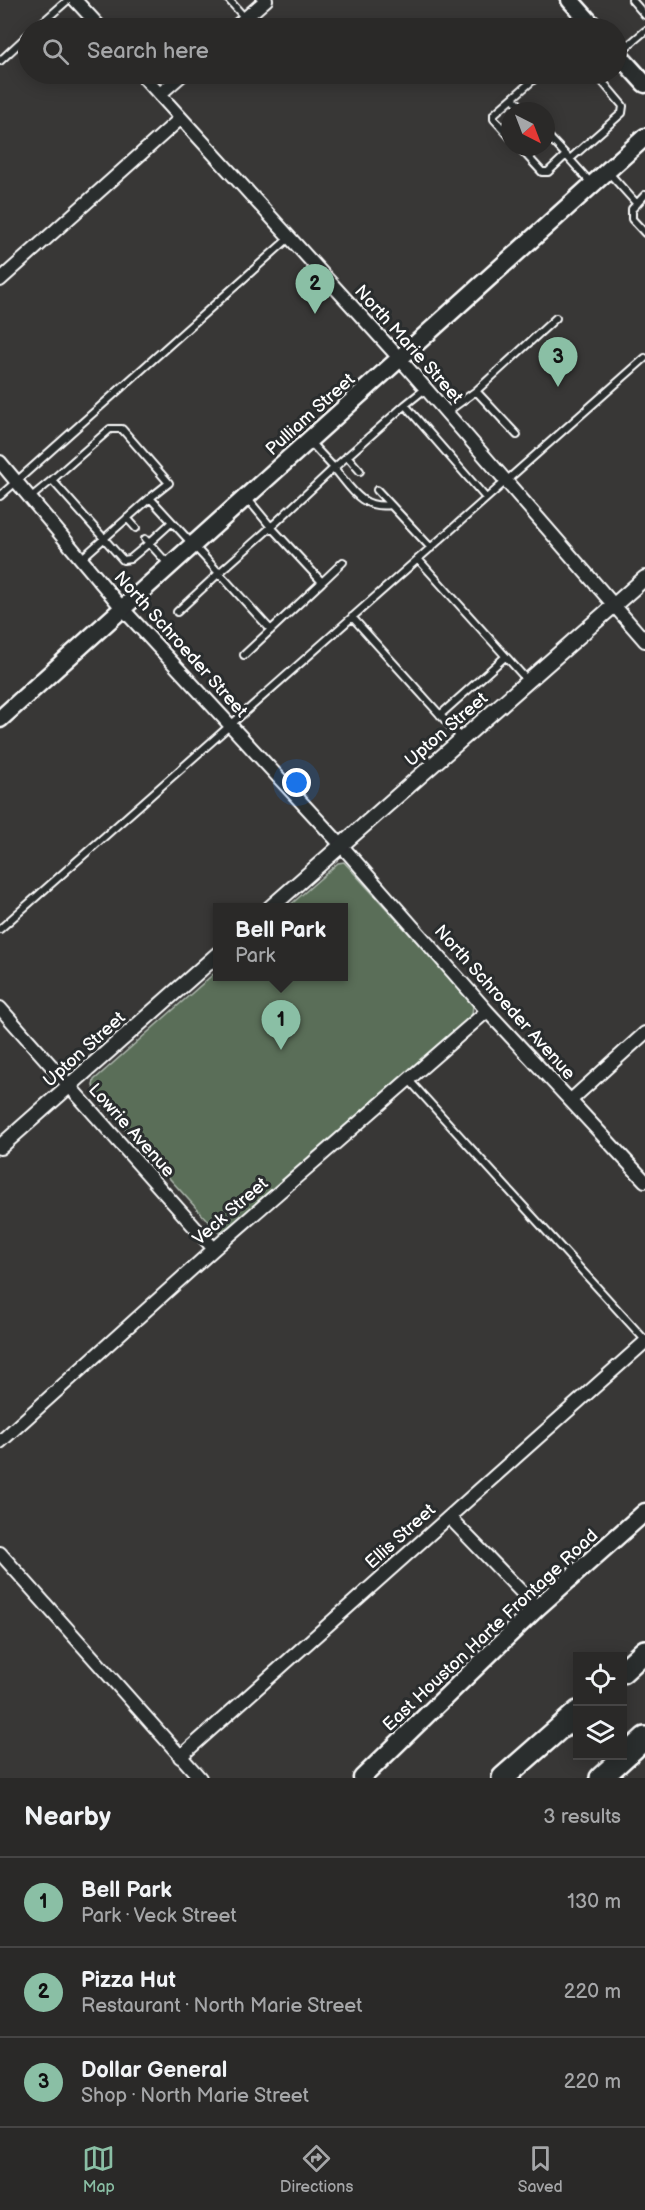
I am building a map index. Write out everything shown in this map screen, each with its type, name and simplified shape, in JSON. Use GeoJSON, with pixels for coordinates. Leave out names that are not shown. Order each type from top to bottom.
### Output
{"type":"FeatureCollection","features":[{"type":"Feature","properties":{"kind":"highway"},"geometry":{"type":"LineString","coordinates":[[627,1668],[645,1649]]}},
{"type":"Feature","properties":{"kind":"highway"},"geometry":{"type":"LineString","coordinates":[[503,1778],[573,1716]]}},
{"type":"Feature","properties":{"kind":"highway"},"geometry":{"type":"LineString","coordinates":[[607,1772],[645,1738]]}},
{"type":"Feature","properties":{"kind":"highway"},"geometry":{"type":"LineString","coordinates":[[607,1772],[645,1744]]}},
{"type":"Feature","properties":{"kind":"main road"},"geometry":{"type":"LineString","coordinates":[[570,0],[585,18]]}},
{"type":"Feature","properties":{"kind":"main road"},"geometry":{"type":"LineString","coordinates":[[627,62],[643,77]]}},
{"type":"Feature","properties":{"kind":"main road","name":"Pulliam Street"},"geometry":{"type":"LineString","coordinates":[[0,719],[645,137]]}},
{"type":"Feature","properties":{"kind":"main road","name":"East Houston Harte Frontage Road"},"geometry":{"type":"LineString","coordinates":[[362,1778],[537,1608],[645,1512]]}},
{"type":"Feature","properties":{"kind":"street"},"geometry":{"type":"LineString","coordinates":[[75,0],[92,18]]}},
{"type":"Feature","properties":{"kind":"street"},"geometry":{"type":"LineString","coordinates":[[245,18],[266,0]]}},
{"type":"Feature","properties":{"kind":"street","name":"North Marie Street"},"geometry":{"type":"LineString","coordinates":[[150,84],[400,359],[645,641]]}},
{"type":"Feature","properties":{"kind":"street"},"geometry":{"type":"LineString","coordinates":[[160,94],[172,84]]}},
{"type":"Feature","properties":{"kind":"street"},"geometry":{"type":"LineString","coordinates":[[0,280],[181,118]]}},
{"type":"Feature","properties":{"kind":"street","name":"North Schroeder Street"},"geometry":{"type":"LineString","coordinates":[[0,462],[122,608],[341,845]]}},
{"type":"Feature","properties":{"kind":"street","name":"Upton Street"},"geometry":{"type":"LineString","coordinates":[[276,903],[645,578]]}},
{"type":"Feature","properties":{"kind":"street","name":"North Schroeder Avenue"},"geometry":{"type":"LineString","coordinates":[[341,845],[487,1011],[645,1181]]}},
{"type":"Feature","properties":{"kind":"street","name":"Upton Street"},"geometry":{"type":"LineString","coordinates":[[0,1147],[213,958]]}},
{"type":"Feature","properties":{"kind":"street","name":"Lowrie Avenue"},"geometry":{"type":"LineString","coordinates":[[0,1008],[214,1249]]}},
{"type":"Feature","properties":{"kind":"street","name":"Veck Street"},"geometry":{"type":"LineString","coordinates":[[0,1442],[214,1249],[487,1011]]}},
{"type":"Feature","properties":{"kind":"street"},"geometry":{"type":"LineString","coordinates":[[571,1100],[645,1033]]}},
{"type":"Feature","properties":{"kind":"street","name":"Ellis Street"},"geometry":{"type":"LineString","coordinates":[[180,1757],[645,1341]]}},
{"type":"Feature","properties":{"kind":"street"},"geometry":{"type":"LineString","coordinates":[[449,1517],[537,1608]]}},
{"type":"Feature","properties":{"kind":"street"},"geometry":{"type":"LineString","coordinates":[[0,1553],[200,1778]]}},
{"type":"Feature","properties":{"kind":"lane"},"geometry":{"type":"LineString","coordinates":[[47,18],[68,0]]}},
{"type":"Feature","properties":{"kind":"lane"},"geometry":{"type":"LineString","coordinates":[[229,0],[245,18]]}},
{"type":"Feature","properties":{"kind":"lane"},"geometry":{"type":"LineString","coordinates":[[632,0],[645,15]]}},
{"type":"Feature","properties":{"kind":"lane"},"geometry":{"type":"LineString","coordinates":[[627,45],[645,31]]}},
{"type":"Feature","properties":{"kind":"lane"},"geometry":{"type":"LineString","coordinates":[[0,61],[18,44]]}},
{"type":"Feature","properties":{"kind":"lane"},"geometry":{"type":"LineString","coordinates":[[508,102],[529,84]]}},
{"type":"Feature","properties":{"kind":"lane"},"geometry":{"type":"LineString","coordinates":[[527,156],[542,172],[548,172],[622,113],[623,106],[604,84]]}},
{"type":"Feature","properties":{"kind":"lane"},"geometry":{"type":"LineString","coordinates":[[513,98],[517,102]]}},
{"type":"Feature","properties":{"kind":"lane"},"geometry":{"type":"LineString","coordinates":[[501,108],[494,114],[494,119],[501,127]]}},
{"type":"Feature","properties":{"kind":"lane"},"geometry":{"type":"LineString","coordinates":[[555,143],[592,185]]}},
{"type":"Feature","properties":{"kind":"lane"},"geometry":{"type":"LineString","coordinates":[[607,171],[637,204]]}},
{"type":"Feature","properties":{"kind":"lane"},"geometry":{"type":"LineString","coordinates":[[645,195],[632,209],[632,219],[645,233]]}},
{"type":"Feature","properties":{"kind":"lane"},"geometry":{"type":"LineString","coordinates":[[0,496],[290,238]]}},
{"type":"Feature","properties":{"kind":"lane"},"geometry":{"type":"LineString","coordinates":[[446,413],[476,391],[556,318]]}},
{"type":"Feature","properties":{"kind":"lane"},"geometry":{"type":"LineString","coordinates":[[0,929],[645,358]]}},
{"type":"Feature","properties":{"kind":"lane"},"geometry":{"type":"LineString","coordinates":[[177,612],[347,456],[425,388]]}},
{"type":"Feature","properties":{"kind":"lane"},"geometry":{"type":"LineString","coordinates":[[476,391],[517,435]]}},
{"type":"Feature","properties":{"kind":"lane"},"geometry":{"type":"LineString","coordinates":[[405,405],[486,498]]}},
{"type":"Feature","properties":{"kind":"lane"},"geometry":{"type":"LineString","coordinates":[[30,498],[110,429],[122,429],[169,483],[81,559]]}},
{"type":"Feature","properties":{"kind":"lane"},"geometry":{"type":"LineString","coordinates":[[309,441],[360,499],[375,507],[391,505]]}},
{"type":"Feature","properties":{"kind":"lane"},"geometry":{"type":"LineString","coordinates":[[347,456],[360,471]]}},
{"type":"Feature","properties":{"kind":"lane"},"geometry":{"type":"LineString","coordinates":[[52,480],[123,560],[130,559],[147,541],[172,522]]}},
{"type":"Feature","properties":{"kind":"lane"},"geometry":{"type":"LineString","coordinates":[[377,490],[430,548]]}},
{"type":"Feature","properties":{"kind":"lane"},"geometry":{"type":"LineString","coordinates":[[246,497],[322,582]]}},
{"type":"Feature","properties":{"kind":"lane"},"geometry":{"type":"LineString","coordinates":[[150,498],[272,630]]}},
{"type":"Feature","properties":{"kind":"lane"},"geometry":{"type":"LineString","coordinates":[[127,518],[136,528]]}},
{"type":"Feature","properties":{"kind":"lane"},"geometry":{"type":"LineString","coordinates":[[147,541],[169,565]]}},
{"type":"Feature","properties":{"kind":"lane"},"geometry":{"type":"LineString","coordinates":[[418,559],[528,681]]}},
{"type":"Feature","properties":{"kind":"lane"},"geometry":{"type":"LineString","coordinates":[[244,655],[343,562]]}},
{"type":"Feature","properties":{"kind":"lane"},"geometry":{"type":"LineString","coordinates":[[352,617],[462,739]]}},
{"type":"Feature","properties":{"kind":"lane"},"geometry":{"type":"LineString","coordinates":[[441,715],[505,657]]}},
{"type":"Feature","properties":{"kind":"lane"},"geometry":{"type":"LineString","coordinates":[[409,1079],[645,1341]]}},
{"type":"Feature","properties":{"kind":"green space"},"geometry":{"type":"Polygon","coordinates":[[[344,862],[473,1004],[472,1016],[229,1227],[221,1231],[216,1230],[97,1098],[93,1086],[94,1080],[213,974],[213,981],[348,981],[348,903],[293,903],[338,863],[344,862]]]}},
{"type":"Feature","properties":{"kind":"place","name":"Pizza Hut"},"geometry":{"type":"Point","coordinates":[315,314]}},
{"type":"Feature","properties":{"kind":"place","name":"Dollar General"},"geometry":{"type":"Point","coordinates":[558,387]}},
{"type":"Feature","properties":{"kind":"place","name":"Bell Park"},"geometry":{"type":"Point","coordinates":[281,1050]}}]}
